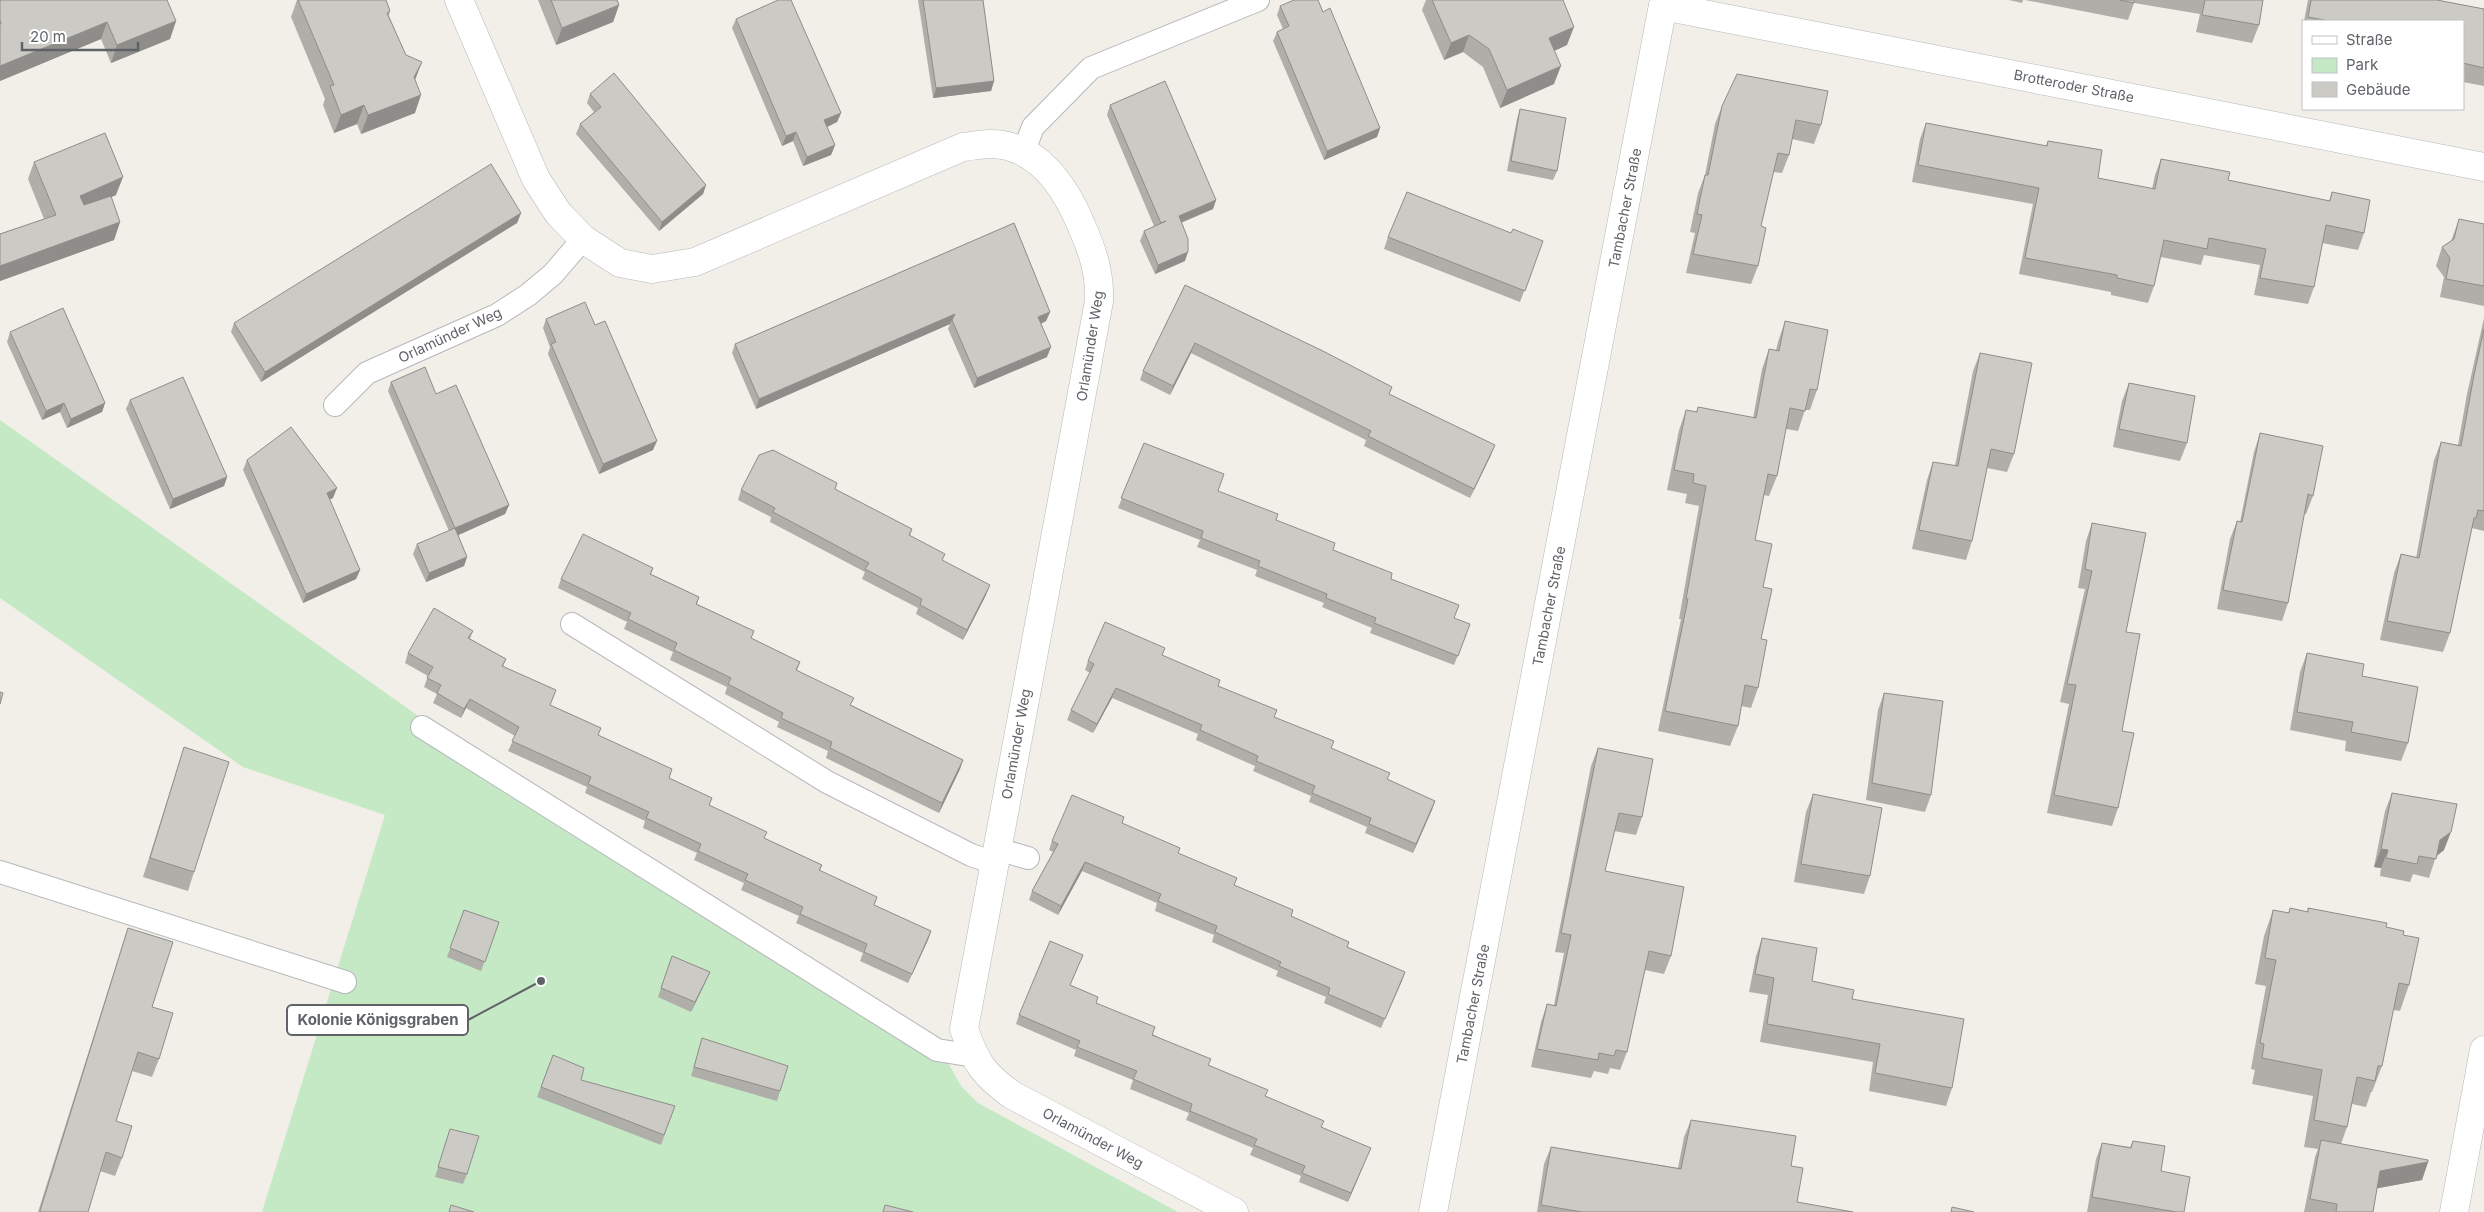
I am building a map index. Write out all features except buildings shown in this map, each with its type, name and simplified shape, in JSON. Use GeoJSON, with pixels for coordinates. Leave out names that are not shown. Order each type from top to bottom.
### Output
{"type":"FeatureCollection","features":[{"type":"Feature","properties":{"kind":"street","name":"Orlamünder Weg"},"geometry":{"type":"LineString","coordinates":[[459,0],[536,179],[558,213],[583,239],[620,263],[652,269],[680,266],[695,262],[963,147],[991,144],[1023,153],[1051,173],[1064,188],[1094,253],[1100,281],[1092,346],[964,1028],[974,1056],[982,1070],[1012,1095],[1234,1212]]}},
{"type":"Feature","properties":{"kind":"street","name":"Brotteroder Straße"},"geometry":{"type":"LineString","coordinates":[[1664,3],[2484,167]]}},
{"type":"Feature","properties":{"kind":"street","name":"Tambacher Straße"},"geometry":{"type":"LineString","coordinates":[[1433,1212],[1664,3]]}},
{"type":"Feature","properties":{"kind":"street"},"geometry":{"type":"LineString","coordinates":[[2454,1212],[2484,1050]]}},
{"type":"Feature","properties":{"kind":"lane"},"geometry":{"type":"LineString","coordinates":[[1023,153],[1032,127],[1091,68],[1258,0]]}},
{"type":"Feature","properties":{"kind":"lane","name":"Orlamünder Weg"},"geometry":{"type":"LineString","coordinates":[[335,405],[367,373],[496,315],[528,295],[553,274],[583,239]]}},
{"type":"Feature","properties":{"kind":"lane"},"geometry":{"type":"LineString","coordinates":[[572,624],[827,782],[972,855],[1028,858]]}},
{"type":"Feature","properties":{"kind":"lane"},"geometry":{"type":"LineString","coordinates":[[422,727],[937,1050],[974,1056]]}},
{"type":"Feature","properties":{"kind":"lane"},"geometry":{"type":"LineString","coordinates":[[0,872],[345,982]]}},
{"type":"Feature","properties":{"kind":"green space"},"geometry":{"type":"Polygon","coordinates":[[[0,420],[424,720],[947,1061],[961,1086],[978,1103],[1178,1212],[262,1212],[385,815],[243,767],[0,598],[0,420]]]}},
{"type":"Feature","properties":{"kind":"place","name":"Kolonie Königsgraben"},"geometry":{"type":"Point","coordinates":[541,981]}}]}
